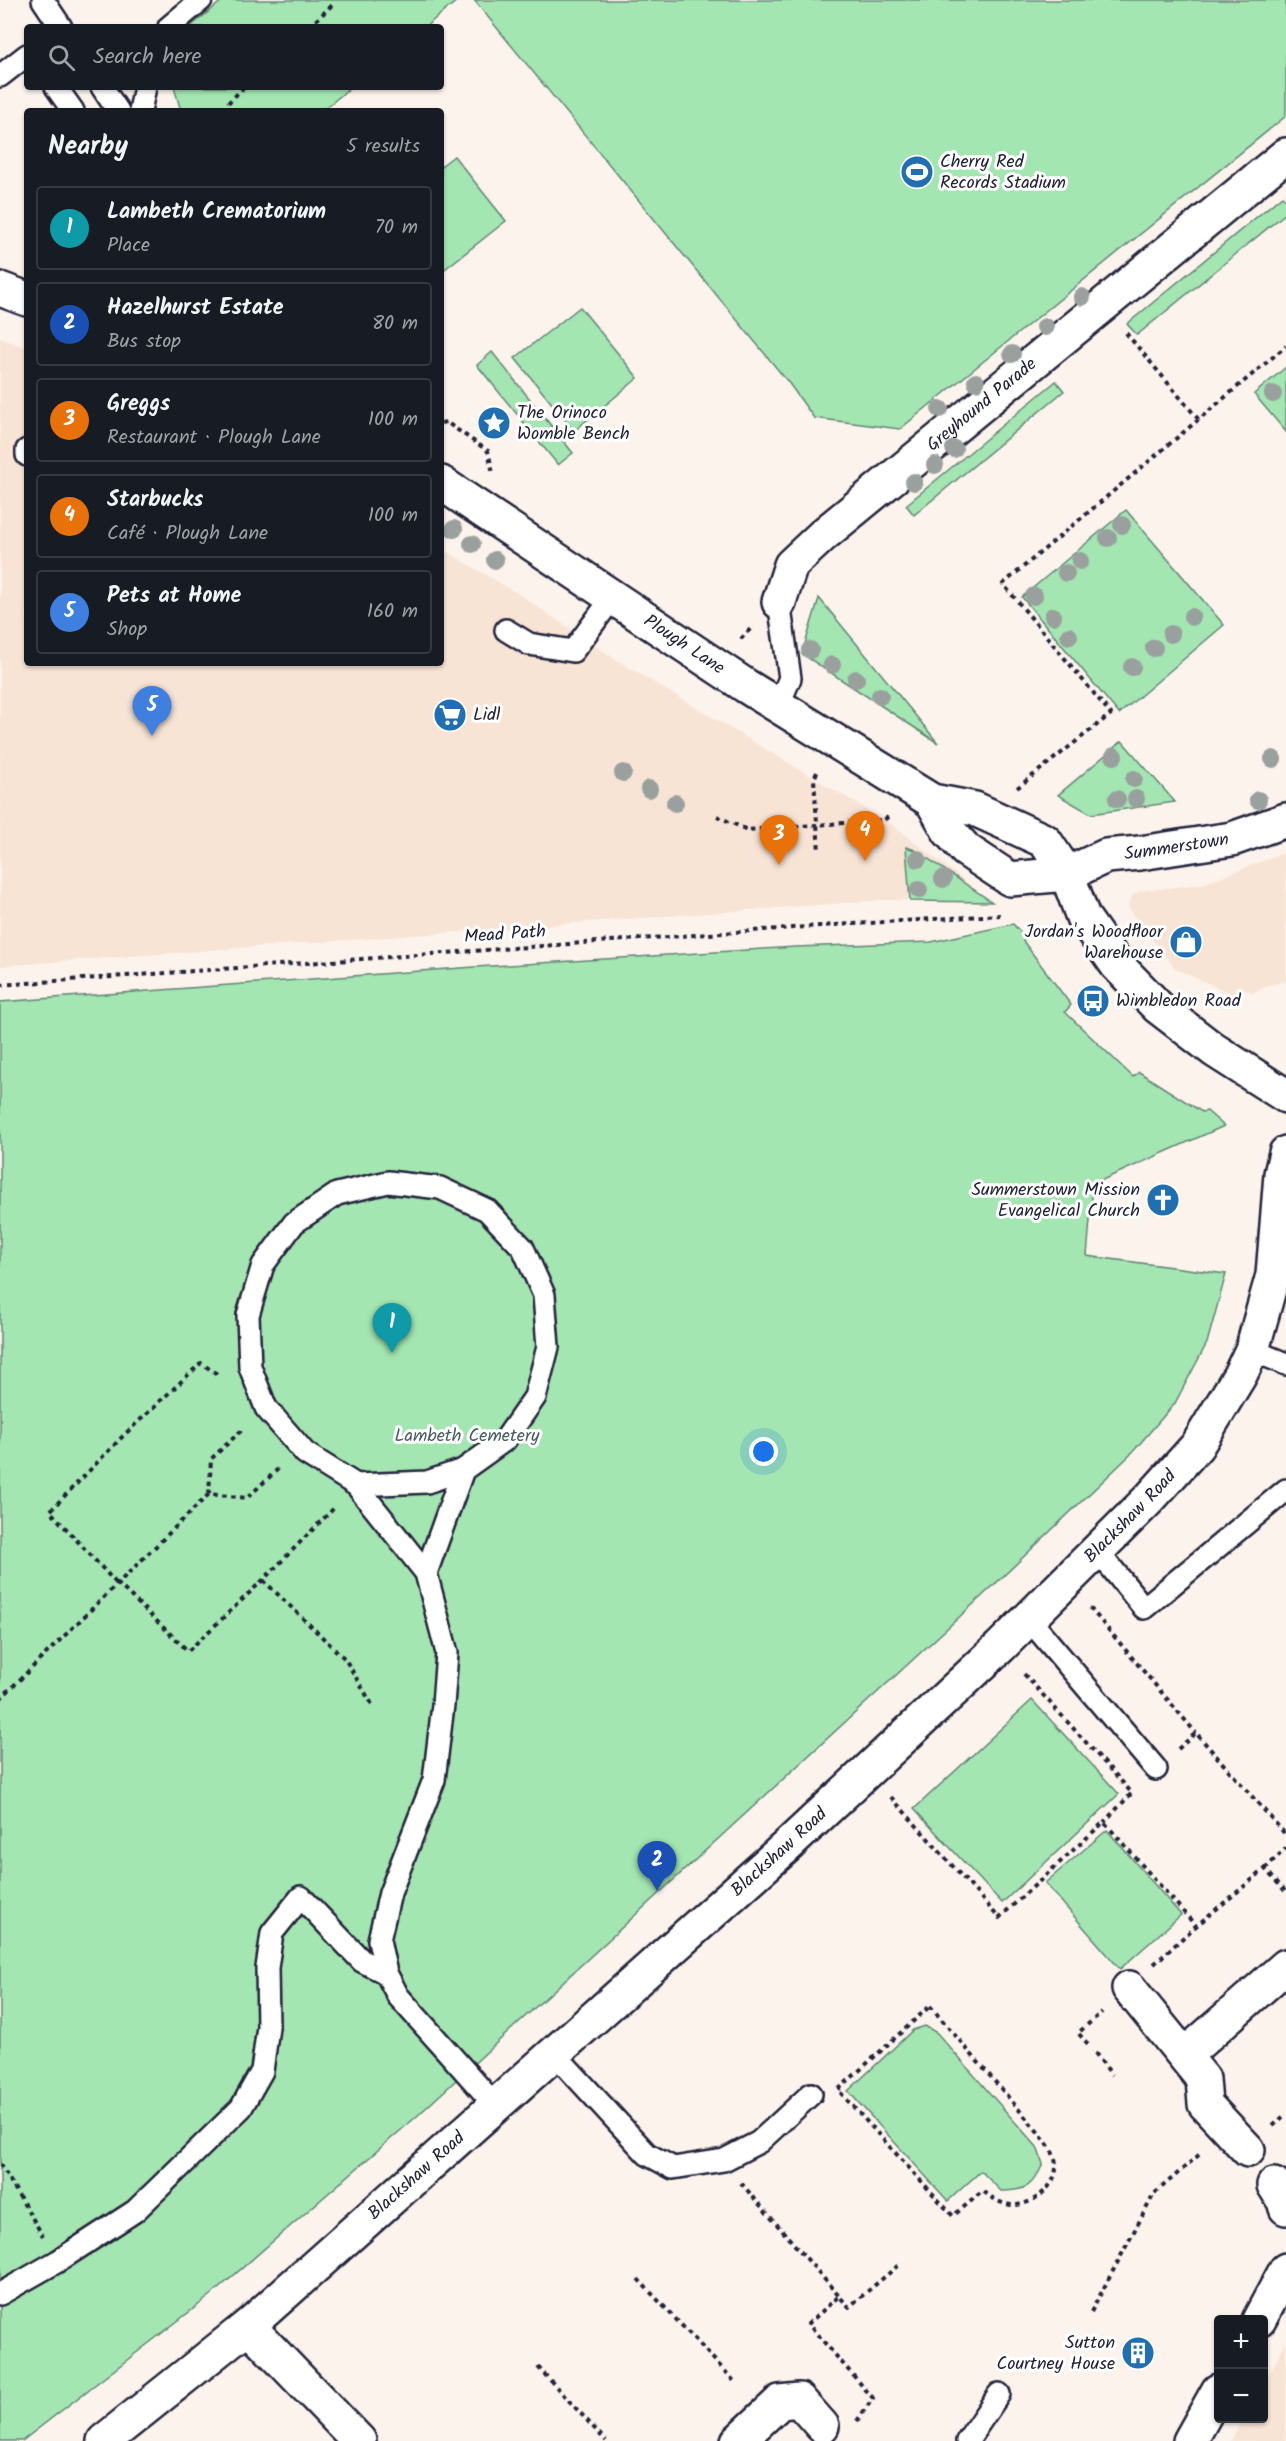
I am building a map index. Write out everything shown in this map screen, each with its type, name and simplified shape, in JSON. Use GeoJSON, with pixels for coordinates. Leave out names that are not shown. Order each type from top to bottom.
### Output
{"type":"FeatureCollection","features":[{"type":"Feature","properties":{"kind":"street","name":"Greyhound Parade"},"geometry":{"type":"LineString","coordinates":[[779,602],[791,565],[824,535],[1286,155]]}},
{"type":"Feature","properties":{"kind":"street"},"geometry":{"type":"LineString","coordinates":[[0,289],[24,298]]}},
{"type":"Feature","properties":{"kind":"street","name":"Plough Lane"},"geometry":{"type":"LineString","coordinates":[[444,485],[778,706],[932,801],[975,809],[1045,841],[1067,874],[1010,879],[966,850],[949,831],[932,801]]}},
{"type":"Feature","properties":{"kind":"street","name":"Summerstown"},"geometry":{"type":"LineString","coordinates":[[1067,874],[1106,855],[1140,853],[1232,839],[1286,820]]}},
{"type":"Feature","properties":{"kind":"street"},"geometry":{"type":"LineString","coordinates":[[1067,874],[1083,917],[1117,965],[1158,1007],[1214,1050],[1286,1096]]}},
{"type":"Feature","properties":{"kind":"street","name":"Blackshaw Road"},"geometry":{"type":"LineString","coordinates":[[104,2441],[248,2326],[787,1846],[1000,1647],[1150,1498],[1197,1446],[1240,1376],[1252,1350],[1273,1275],[1281,1174],[1286,1153]]}},
{"type":"Feature","properties":{"kind":"street"},"geometry":{"type":"LineString","coordinates":[[1185,2055],[1286,1966]]}},
{"type":"Feature","properties":{"kind":"street"},"geometry":{"type":"LineString","coordinates":[[1129,1988],[1203,2079],[1205,2104],[1248,2150]]}},
{"type":"Feature","properties":{"kind":"street"},"geometry":{"type":"LineString","coordinates":[[1261,2315],[1286,2272]]}},
{"type":"Feature","properties":{"kind":"street"},"geometry":{"type":"LineString","coordinates":[[248,2326],[359,2441]]}},
{"type":"Feature","properties":{"kind":"street"},"geometry":{"type":"LineString","coordinates":[[1190,2441],[1214,2398]]}},
{"type":"Feature","properties":{"kind":"street"},"geometry":{"type":"LineString","coordinates":[[738,2441],[780,2402],[800,2400],[822,2426]]}},
{"type":"Feature","properties":{"kind":"lane"},"geometry":{"type":"LineString","coordinates":[[43,0],[59,24]]}},
{"type":"Feature","properties":{"kind":"lane"},"geometry":{"type":"LineString","coordinates":[[173,24],[201,0]]}},
{"type":"Feature","properties":{"kind":"lane"},"geometry":{"type":"LineString","coordinates":[[0,76],[24,57]]}},
{"type":"Feature","properties":{"kind":"lane"},"geometry":{"type":"LineString","coordinates":[[58,90],[71,108]]}},
{"type":"Feature","properties":{"kind":"lane"},"geometry":{"type":"LineString","coordinates":[[104,90],[116,108]]}},
{"type":"Feature","properties":{"kind":"lane"},"geometry":{"type":"LineString","coordinates":[[141,108],[144,90]]}},
{"type":"Feature","properties":{"kind":"lane"},"geometry":{"type":"LineString","coordinates":[[506,630],[529,644],[573,651],[613,597]]}},
{"type":"Feature","properties":{"kind":"lane","name":"Greyhound Parade"},"geometry":{"type":"LineString","coordinates":[[778,706],[790,678],[779,602]]}},
{"type":"Feature","properties":{"kind":"lane"},"geometry":{"type":"LineString","coordinates":[[356,1485],[427,1482],[463,1470],[505,1440],[535,1397],[548,1347],[544,1295],[523,1248],[487,1210],[440,1188],[388,1182],[337,1194],[294,1223],[263,1265],[248,1315],[250,1367],[266,1408],[305,1453],[356,1485],[426,1574],[447,1653],[434,1780],[390,1893],[379,1940],[386,1973],[398,1996],[495,2105]]}},
{"type":"Feature","properties":{"kind":"lane"},"geometry":{"type":"LineString","coordinates":[[1252,1350],[1286,1364]]}},
{"type":"Feature","properties":{"kind":"lane"},"geometry":{"type":"LineString","coordinates":[[426,1574],[463,1470]]}},
{"type":"Feature","properties":{"kind":"lane"},"geometry":{"type":"LineString","coordinates":[[1097,1550],[1144,1608],[1286,1490]]}},
{"type":"Feature","properties":{"kind":"lane"},"geometry":{"type":"LineString","coordinates":[[1028,1617],[1156,1769]]}},
{"type":"Feature","properties":{"kind":"lane"},"geometry":{"type":"LineString","coordinates":[[0,2294],[58,2261],[135,2211],[241,2108],[262,2071],[268,2027],[267,1968],[272,1933],[301,1897],[362,1961],[386,1973]]}},
{"type":"Feature","properties":{"kind":"lane"},"geometry":{"type":"LineString","coordinates":[[554,2053],[646,2154],[673,2168],[724,2160],[759,2142],[811,2094]]}},
{"type":"Feature","properties":{"kind":"lane"},"geometry":{"type":"LineString","coordinates":[[967,2441],[999,2394]]}},
{"type":"Feature","properties":{"kind":"path"},"geometry":{"type":"LineString","coordinates":[[312,24],[332,5]]}},
{"type":"Feature","properties":{"kind":"path"},"geometry":{"type":"LineString","coordinates":[[226,108],[241,90]]}},
{"type":"Feature","properties":{"kind":"path"},"geometry":{"type":"LineString","coordinates":[[1103,305],[1198,420]]}},
{"type":"Feature","properties":{"kind":"path"},"geometry":{"type":"LineString","coordinates":[[1011,792],[1111,714],[1003,584],[1286,346]]}},
{"type":"Feature","properties":{"kind":"path"},"geometry":{"type":"LineString","coordinates":[[444,422],[489,451],[492,465]]}},
{"type":"Feature","properties":{"kind":"path"},"geometry":{"type":"LineString","coordinates":[[818,772],[814,778],[819,852]]}},
{"type":"Feature","properties":{"kind":"path"},"geometry":{"type":"LineString","coordinates":[[717,816],[747,830],[884,820],[889,817]]}},
{"type":"Feature","properties":{"kind":"path","name":"Mead Path"},"geometry":{"type":"LineString","coordinates":[[0,985],[1002,915]]}},
{"type":"Feature","properties":{"kind":"path"},"geometry":{"type":"LineString","coordinates":[[0,1699],[117,1583],[209,1494],[211,1459],[266,1408],[201,1363],[123,1436],[50,1511],[117,1583],[188,1651],[263,1580],[356,1485]]}},
{"type":"Feature","properties":{"kind":"path"},"geometry":{"type":"LineString","coordinates":[[209,1494],[247,1498],[300,1447]]}},
{"type":"Feature","properties":{"kind":"path"},"geometry":{"type":"LineString","coordinates":[[263,1580],[345,1659],[373,1706]]}},
{"type":"Feature","properties":{"kind":"path"},"geometry":{"type":"LineString","coordinates":[[1067,1580],[1286,1835]]}},
{"type":"Feature","properties":{"kind":"path"},"geometry":{"type":"LineString","coordinates":[[1000,1647],[1132,1793]]}},
{"type":"Feature","properties":{"kind":"path"},"geometry":{"type":"LineString","coordinates":[[867,1769],[999,1918],[1197,1733]]}},
{"type":"Feature","properties":{"kind":"path"},"geometry":{"type":"LineString","coordinates":[[1104,1822],[1196,1926]]}},
{"type":"Feature","properties":{"kind":"path"},"geometry":{"type":"LineString","coordinates":[[1088,2044],[1078,2033],[1286,1848]]}},
{"type":"Feature","properties":{"kind":"path"},"geometry":{"type":"LineString","coordinates":[[1265,1869],[1286,1892]]}},
{"type":"Feature","properties":{"kind":"path"},"geometry":{"type":"LineString","coordinates":[[930,2006],[1045,2140],[1055,2158],[1055,2175],[1048,2190],[1033,2200],[1013,2205],[995,2201],[983,2191],[953,2216],[838,2090],[930,2006]]}},
{"type":"Feature","properties":{"kind":"path"},"geometry":{"type":"LineString","coordinates":[[1095,2053],[1112,2075]]}},
{"type":"Feature","properties":{"kind":"path"},"geometry":{"type":"LineString","coordinates":[[1091,2312],[1154,2194],[1184,2170],[1205,2149]]}},
{"type":"Feature","properties":{"kind":"path"},"geometry":{"type":"LineString","coordinates":[[724,2160],[736,2177],[849,2307],[901,2263]]}},
{"type":"Feature","properties":{"kind":"path"},"geometry":{"type":"LineString","coordinates":[[0,2164],[58,2261]]}},
{"type":"Feature","properties":{"kind":"path"},"geometry":{"type":"LineString","coordinates":[[638,2279],[736,2383]]}},
{"type":"Feature","properties":{"kind":"path"},"geometry":{"type":"LineString","coordinates":[[839,2296],[808,2324],[873,2398],[855,2424]]}},
{"type":"Feature","properties":{"kind":"path"},"geometry":{"type":"LineString","coordinates":[[538,2367],[606,2441]]}},
{"type":"Feature","properties":{"kind":"shaded area"},"geometry":{"type":"Polygon","coordinates":[[[0,338],[24,347],[24,666],[444,666],[444,550],[520,595],[618,661],[894,826],[992,902],[884,900],[0,966],[0,338]]]}},
{"type":"Feature","properties":{"kind":"shaded area"},"geometry":{"type":"Polygon","coordinates":[[[1286,852],[1286,981],[1253,993],[1246,990],[1238,994],[1230,993],[1176,969],[1129,910],[1129,903],[1133,895],[1140,891],[1203,884],[1286,852]]]}},
{"type":"Feature","properties":{"kind":"shaded area"},"geometry":{"type":"Polygon","coordinates":[[[1286,2342],[1286,2441],[1231,2441],[1241,2423],[1268,2423],[1268,2375],[1286,2342]]]}},
{"type":"Feature","properties":{"kind":"green space"},"geometry":{"type":"Polygon","coordinates":[[[223,0],[458,0],[429,24],[194,24],[223,0]]]}},
{"type":"Feature","properties":{"kind":"green space","name":"Cherry Red Records Stadium"},"geometry":{"type":"Polygon","coordinates":[[[474,0],[1286,0],[1286,116],[900,429],[814,418],[788,382],[474,0]]]}},
{"type":"Feature","properties":{"kind":"green space"},"geometry":{"type":"Polygon","coordinates":[[[175,90],[347,90],[326,108],[180,108],[175,90]]]}},
{"type":"Feature","properties":{"kind":"green space"},"geometry":{"type":"Polygon","coordinates":[[[454,156],[506,221],[444,270],[444,164],[454,156]]]}},
{"type":"Feature","properties":{"kind":"green space"},"geometry":{"type":"Polygon","coordinates":[[[1282,196],[1286,200],[1286,213],[1137,335],[1127,324],[1282,196]]]}},
{"type":"Feature","properties":{"kind":"green space"},"geometry":{"type":"Polygon","coordinates":[[[580,307],[638,378],[574,431],[515,358],[580,307]]]}},
{"type":"Feature","properties":{"kind":"green space"},"geometry":{"type":"Polygon","coordinates":[[[492,352],[573,453],[558,465],[477,365],[492,352]]]}},
{"type":"Feature","properties":{"kind":"green space"},"geometry":{"type":"Polygon","coordinates":[[[1286,367],[1286,432],[1254,394],[1286,367]]]}},
{"type":"Feature","properties":{"kind":"green space"},"geometry":{"type":"Polygon","coordinates":[[[1056,381],[1064,391],[914,515],[906,505],[1056,381]]]}},
{"type":"Feature","properties":{"kind":"green space"},"geometry":{"type":"Polygon","coordinates":[[[1126,510],[1224,625],[1119,714],[1022,597],[1126,510]]]}},
{"type":"Feature","properties":{"kind":"green space"},"geometry":{"type":"Polygon","coordinates":[[[819,598],[938,743],[802,654],[819,598]]]}},
{"type":"Feature","properties":{"kind":"green space"},"geometry":{"type":"Polygon","coordinates":[[[1122,741],[1175,802],[1091,814],[1058,795],[1122,741]]]}},
{"type":"Feature","properties":{"kind":"green space"},"geometry":{"type":"Polygon","coordinates":[[[906,847],[915,850],[992,902],[910,901],[906,847]]]}},
{"type":"Feature","properties":{"kind":"green space","name":"Lambeth Cemetery"},"geometry":{"type":"Polygon","coordinates":[[[1013,924],[1026,938],[1023,941],[1071,1005],[1065,1012],[1133,1077],[1139,1072],[1202,1112],[1207,1111],[1224,1126],[1093,1184],[1087,1256],[1226,1274],[1207,1343],[1175,1403],[1130,1455],[993,1586],[416,2117],[210,2296],[22,2441],[0,2441],[0,1002],[475,967],[796,947],[931,942],[1013,924]]]}},
{"type":"Feature","properties":{"kind":"green space"},"geometry":{"type":"Polygon","coordinates":[[[1032,1700],[1119,1794],[1002,1903],[914,1809],[1032,1700]]]}},
{"type":"Feature","properties":{"kind":"green space"},"geometry":{"type":"Polygon","coordinates":[[[1107,1830],[1181,1915],[1120,1969],[1045,1883],[1107,1830]]]}},
{"type":"Feature","properties":{"kind":"green space"},"geometry":{"type":"Polygon","coordinates":[[[925,2026],[937,2033],[1037,2147],[1043,2164],[1036,2178],[1028,2186],[1017,2190],[1001,2191],[981,2171],[948,2201],[848,2091],[913,2030],[925,2026]]]}},
{"type":"Feature","properties":{"kind":"place","name":"Cherry Red Records Stadium"},"geometry":{"type":"Point","coordinates":[917,172]}},
{"type":"Feature","properties":{"kind":"place","name":"The Orinoco Womble Bench"},"geometry":{"type":"Point","coordinates":[494,423]}},
{"type":"Feature","properties":{"kind":"place","name":"Lidl"},"geometry":{"type":"Point","coordinates":[450,715]}},
{"type":"Feature","properties":{"kind":"place","name":"Pets at Home"},"geometry":{"type":"Point","coordinates":[152,736]}},
{"type":"Feature","properties":{"kind":"place","name":"Starbucks"},"geometry":{"type":"Point","coordinates":[865,861]}},
{"type":"Feature","properties":{"kind":"place","name":"Greggs"},"geometry":{"type":"Point","coordinates":[779,865]}},
{"type":"Feature","properties":{"kind":"place","name":"Jordan's Woodfloor Warehouse"},"geometry":{"type":"Point","coordinates":[1186,942]}},
{"type":"Feature","properties":{"kind":"place","name":"Wimbledon Road"},"geometry":{"type":"Point","coordinates":[1093,1001]}},
{"type":"Feature","properties":{"kind":"place","name":"Summerstown Mission Evangelical Church"},"geometry":{"type":"Point","coordinates":[1163,1200]}},
{"type":"Feature","properties":{"kind":"place","name":"Lambeth Crematorium"},"geometry":{"type":"Point","coordinates":[392,1353]}},
{"type":"Feature","properties":{"kind":"place","name":"Hazelhurst Estate"},"geometry":{"type":"Point","coordinates":[657,1891]}},
{"type":"Feature","properties":{"kind":"place","name":"Sutton Courtney House"},"geometry":{"type":"Point","coordinates":[1138,2353]}}]}
